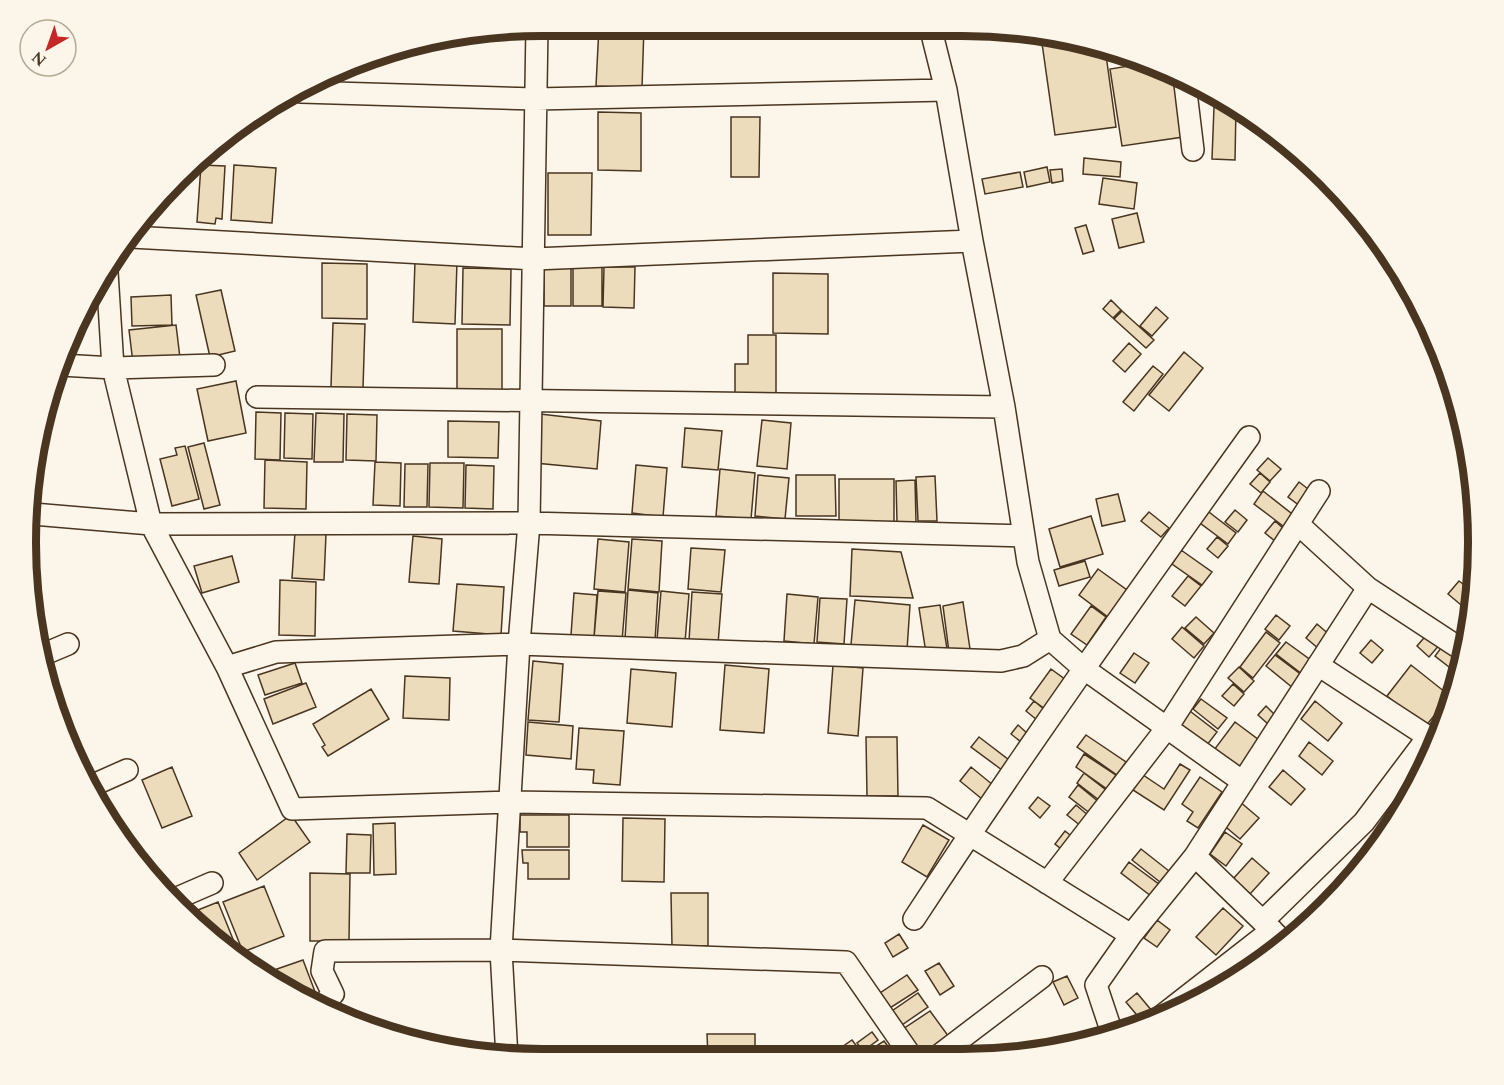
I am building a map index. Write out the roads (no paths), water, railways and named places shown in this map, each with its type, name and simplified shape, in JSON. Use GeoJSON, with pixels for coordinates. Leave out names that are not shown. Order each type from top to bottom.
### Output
{"type":"FeatureCollection","features":[{"type":"Feature","properties":{"kind":"street"},"geometry":{"type":"LineString","coordinates":[[506,1048],[501,950],[519,645],[529,523],[537,36]]}},
{"type":"Feature","properties":{"kind":"street"},"geometry":{"type":"LineString","coordinates":[[932,36],[946,90],[1004,407],[1028,562],[1050,639],[1083,668],[1243,782]]}},
{"type":"Feature","properties":{"kind":"street"},"geometry":{"type":"LineString","coordinates":[[1186,88],[1193,150]]}},
{"type":"Feature","properties":{"kind":"street"},"geometry":{"type":"LineString","coordinates":[[310,92],[536,99],[946,90]]}},
{"type":"Feature","properties":{"kind":"street"},"geometry":{"type":"LineString","coordinates":[[138,237],[534,259],[972,241]]}},
{"type":"Feature","properties":{"kind":"street"},"geometry":{"type":"LineString","coordinates":[[108,283],[113,368],[151,524],[227,667],[292,809],[511,802],[927,808],[1131,935]]}},
{"type":"Feature","properties":{"kind":"street"},"geometry":{"type":"LineString","coordinates":[[69,365],[113,368],[214,365]]}},
{"type":"Feature","properties":{"kind":"street"},"geometry":{"type":"LineString","coordinates":[[257,398],[1004,407]]}},
{"type":"Feature","properties":{"kind":"street"},"geometry":{"type":"LineString","coordinates":[[914,919],[1083,668],[1249,437]]}},
{"type":"Feature","properties":{"kind":"street"},"geometry":{"type":"LineString","coordinates":[[1047,883],[1166,729],[1319,491]]}},
{"type":"Feature","properties":{"kind":"street"},"geometry":{"type":"LineString","coordinates":[[37,514],[151,524],[529,523],[1024,536]]}},
{"type":"Feature","properties":{"kind":"street"},"geometry":{"type":"LineString","coordinates":[[1298,524],[1368,588],[1457,646]]}},
{"type":"Feature","properties":{"kind":"street"},"geometry":{"type":"LineString","coordinates":[[1110,1027],[1096,985],[1131,935],[1195,856],[1368,588]]}},
{"type":"Feature","properties":{"kind":"street"},"geometry":{"type":"LineString","coordinates":[[227,667],[276,652],[519,645],[1001,661],[1023,656],[1050,639]]}},
{"type":"Feature","properties":{"kind":"street"},"geometry":{"type":"LineString","coordinates":[[48,652],[68,644]]}},
{"type":"Feature","properties":{"kind":"street"},"geometry":{"type":"LineString","coordinates":[[1318,665],[1428,738]]}},
{"type":"Feature","properties":{"kind":"street"},"geometry":{"type":"LineString","coordinates":[[1190,995],[1273,932],[1423,751]]}},
{"type":"Feature","properties":{"kind":"street"},"geometry":{"type":"LineString","coordinates":[[97,783],[127,770]]}},
{"type":"Feature","properties":{"kind":"street"},"geometry":{"type":"LineString","coordinates":[[1195,856],[1273,932]]}},
{"type":"Feature","properties":{"kind":"street"},"geometry":{"type":"LineString","coordinates":[[181,897],[212,883]]}},
{"type":"Feature","properties":{"kind":"street"},"geometry":{"type":"LineString","coordinates":[[326,1001],[333,994],[322,971],[325,951],[501,950],[846,962],[906,1049]]}},
{"type":"Feature","properties":{"kind":"street"},"geometry":{"type":"LineString","coordinates":[[947,1049],[1042,977]]}}]}
